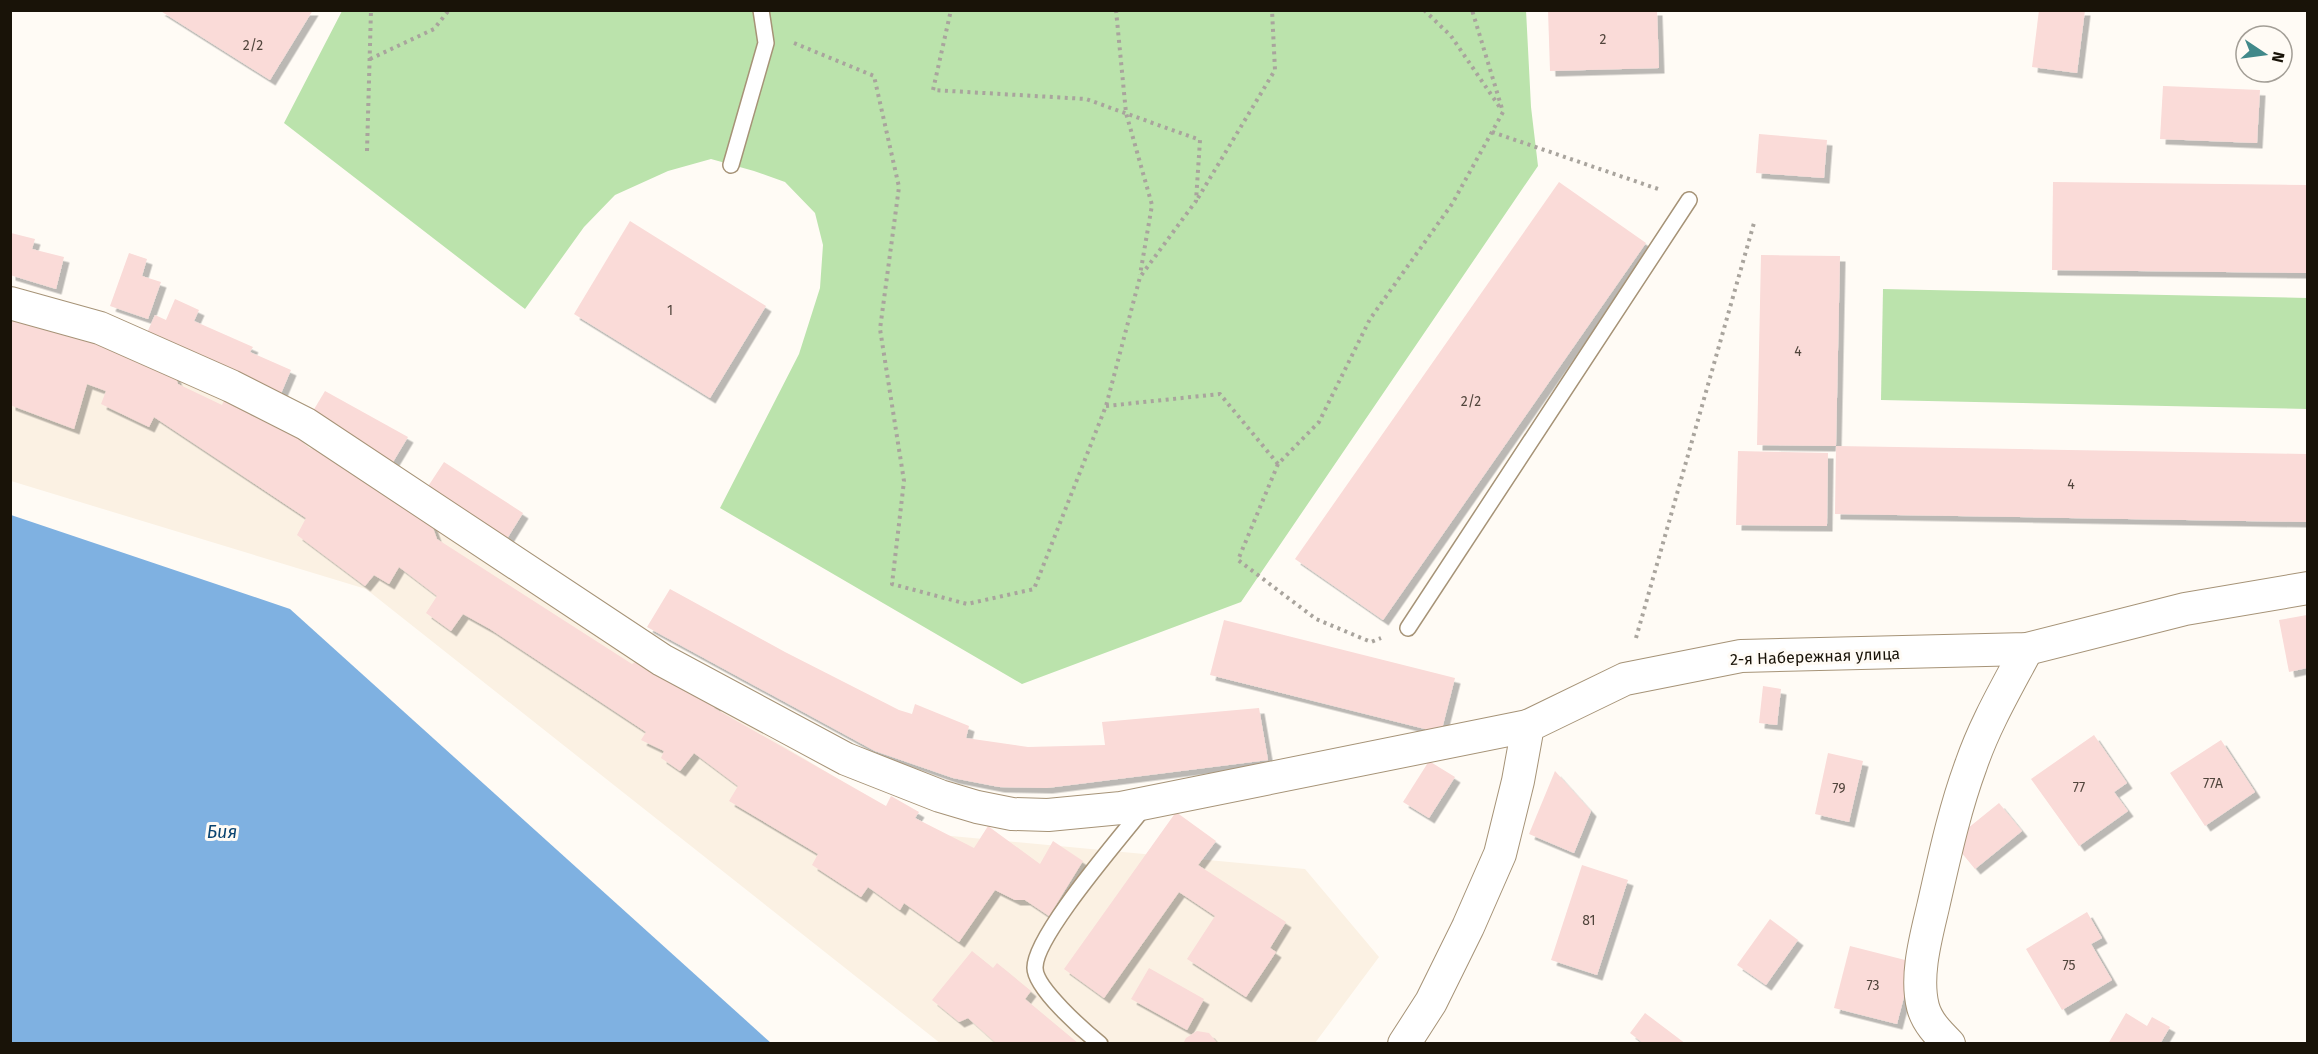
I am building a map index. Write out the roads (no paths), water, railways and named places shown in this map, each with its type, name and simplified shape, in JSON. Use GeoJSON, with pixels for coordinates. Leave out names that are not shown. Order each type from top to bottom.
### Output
{"type":"FeatureCollection","features":[{"type":"Feature","properties":{"kind":"street","name":"2-я Набережная улица"},"geometry":{"type":"LineString","coordinates":[[10,303],[100,327],[231,386],[306,424],[625,637],[784,727],[846,759],[940,796],[1012,814],[1048,816],[1148,802],[1528,726],[1625,679],[1741,656],[2027,649],[2185,609],[2307,588]]}},
{"type":"Feature","properties":{"kind":"street"},"geometry":{"type":"LineString","coordinates":[[1949,1044],[1934,1029],[1923,1009],[1920,991],[1926,938],[1947,848],[1971,764],[1990,719],[2027,649]]}},
{"type":"Feature","properties":{"kind":"street"},"geometry":{"type":"LineString","coordinates":[[1404,1044],[1431,1002],[1468,927],[1500,854],[1516,792],[1528,726]]}},
{"type":"Feature","properties":{"kind":"lane"},"geometry":{"type":"LineString","coordinates":[[731,165],[766,43],[760,10]]}},
{"type":"Feature","properties":{"kind":"lane"},"geometry":{"type":"LineString","coordinates":[[1408,628],[1689,200]]}},
{"type":"Feature","properties":{"kind":"lane"},"geometry":{"type":"LineString","coordinates":[[1100,1044],[1044,988],[1035,968],[1036,959],[1053,926],[1148,802]]}},
{"type":"Feature","properties":{"kind":"water","name":"Бия"},"geometry":{"type":"Polygon","coordinates":[[[11,515],[290,609],[771,1043],[11,1043],[11,515]]]}}]}
